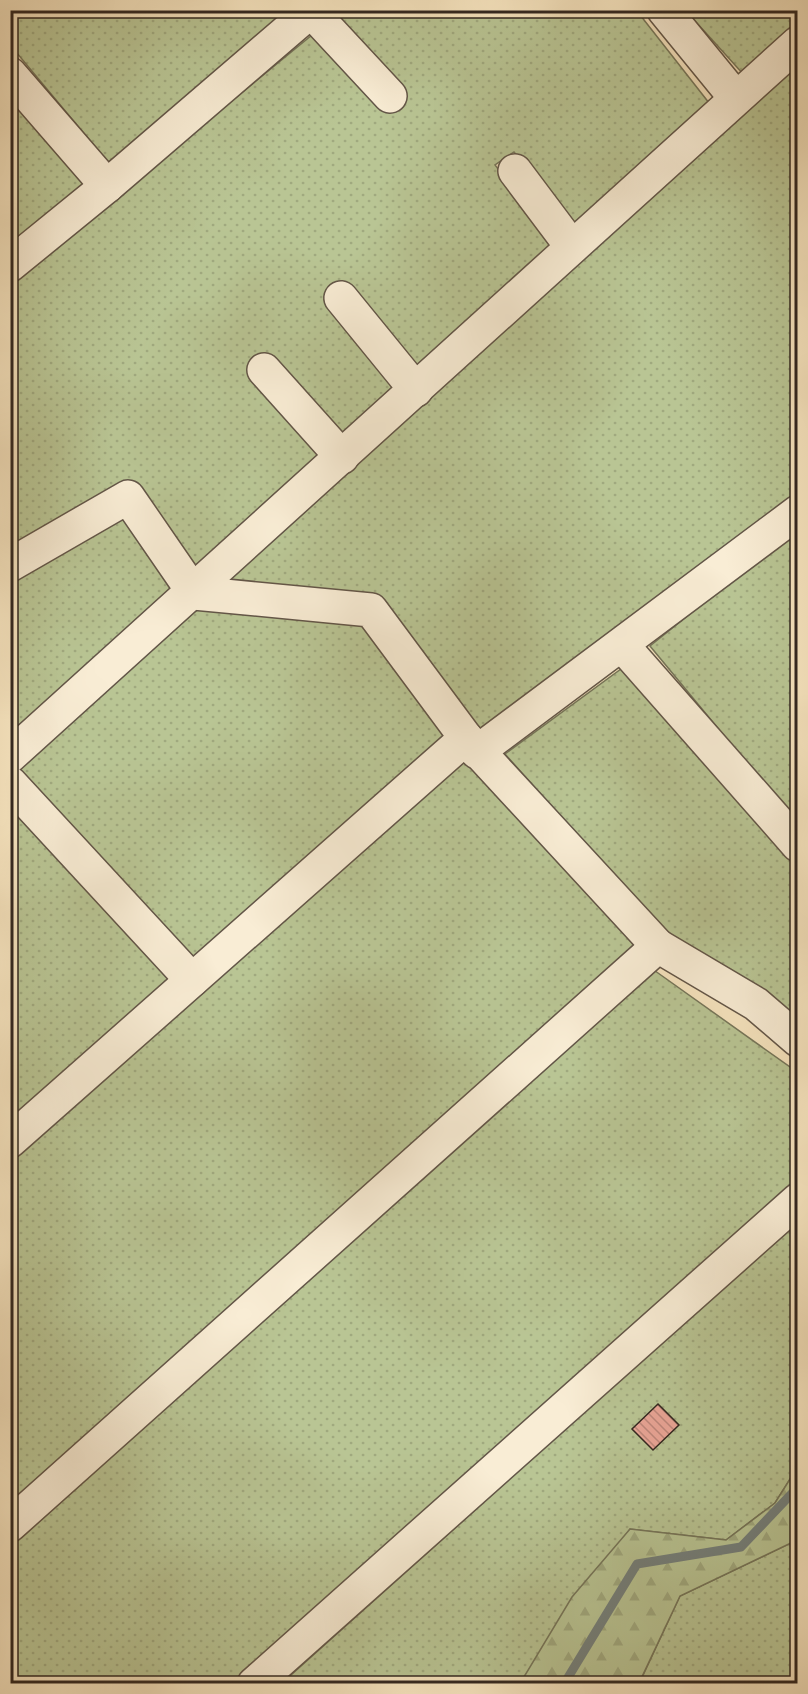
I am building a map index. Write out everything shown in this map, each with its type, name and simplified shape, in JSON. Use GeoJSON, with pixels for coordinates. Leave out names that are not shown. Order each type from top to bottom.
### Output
{"type":"FeatureCollection","features":[{"type":"Feature","properties":{"kind":"lane"},"geometry":{"type":"LineString","coordinates":[[664,10],[735,98]]}},
{"type":"Feature","properties":{"kind":"lane"},"geometry":{"type":"LineString","coordinates":[[10,265],[107,186],[311,11],[390,96]]}},
{"type":"Feature","properties":{"kind":"lane"},"geometry":{"type":"LineString","coordinates":[[10,756],[194,593],[798,43]]}},
{"type":"Feature","properties":{"kind":"lane"},"geometry":{"type":"LineString","coordinates":[[10,74],[107,186]]}},
{"type":"Feature","properties":{"kind":"lane"},"geometry":{"type":"LineString","coordinates":[[515,171],[572,247]]}},
{"type":"Feature","properties":{"kind":"lane"},"geometry":{"type":"LineString","coordinates":[[341,298],[416,390]]}},
{"type":"Feature","properties":{"kind":"lane"},"geometry":{"type":"LineString","coordinates":[[264,370],[342,458]]}},
{"type":"Feature","properties":{"kind":"lane"},"geometry":{"type":"LineString","coordinates":[[10,565],[128,497],[194,593]]}},
{"type":"Feature","properties":{"kind":"lane"},"geometry":{"type":"LineString","coordinates":[[10,1141],[192,980],[472,745],[622,645],[798,512]]}},
{"type":"Feature","properties":{"kind":"lane"},"geometry":{"type":"LineString","coordinates":[[194,593],[371,610],[472,745],[658,946],[756,1004],[798,1040]]}},
{"type":"Feature","properties":{"kind":"lane"},"geometry":{"type":"LineString","coordinates":[[622,645],[798,845]]}},
{"type":"Feature","properties":{"kind":"lane"},"geometry":{"type":"LineString","coordinates":[[10,783],[192,980]]}},
{"type":"Feature","properties":{"kind":"lane"},"geometry":{"type":"LineString","coordinates":[[10,1526],[658,946]]}},
{"type":"Feature","properties":{"kind":"lane"},"geometry":{"type":"LineString","coordinates":[[254,1683],[798,1200]]}},
{"type":"Feature","properties":{"kind":"green space"},"geometry":{"type":"Polygon","coordinates":[[[10,11],[288,11],[112,167],[11,46],[10,11]]]}},
{"type":"Feature","properties":{"kind":"green space"},"geometry":{"type":"Polygon","coordinates":[[[337,11],[637,11],[713,108],[581,230],[514,152],[495,165],[559,248],[343,442],[264,354],[250,365],[328,460],[199,577],[133,483],[11,550],[11,282],[312,35],[337,11]]]}},
{"type":"Feature","properties":{"kind":"green space"},"geometry":{"type":"Polygon","coordinates":[[[686,11],[797,11],[797,22],[744,75],[686,11]]]}},
{"type":"Feature","properties":{"kind":"green space"},"geometry":{"type":"Polygon","coordinates":[[[797,56],[797,496],[693,580],[478,733],[372,600],[224,581],[797,56]]]}},
{"type":"Feature","properties":{"kind":"green space"},"geometry":{"type":"Polygon","coordinates":[[[10,100],[88,186],[10,253],[10,100]]]}},
{"type":"Feature","properties":{"kind":"green space"},"geometry":{"type":"Polygon","coordinates":[[[127,509],[178,591],[11,732],[11,579],[127,509]]]}},
{"type":"Feature","properties":{"kind":"green space"},"geometry":{"type":"Polygon","coordinates":[[[797,528],[797,824],[650,646],[797,528]]]}},
{"type":"Feature","properties":{"kind":"green space"},"geometry":{"type":"Polygon","coordinates":[[[198,609],[363,620],[451,730],[193,962],[14,771],[198,609]]]}},
{"type":"Feature","properties":{"kind":"green space"},"geometry":{"type":"Polygon","coordinates":[[[621,669],[797,865],[797,1029],[663,931],[505,754],[621,669]]]}},
{"type":"Feature","properties":{"kind":"green space"},"geometry":{"type":"Polygon","coordinates":[[[465,755],[635,946],[11,1508],[10,1162],[465,755]]]}},
{"type":"Feature","properties":{"kind":"green space"},"geometry":{"type":"Polygon","coordinates":[[[10,798],[173,977],[10,1123],[10,798]]]}},
{"type":"Feature","properties":{"kind":"green space"},"geometry":{"type":"Polygon","coordinates":[[[651,968],[797,1072],[797,1190],[240,1683],[11,1683],[10,1545],[651,968]]]}},
{"type":"Feature","properties":{"kind":"green space"},"geometry":{"type":"Polygon","coordinates":[[[797,1221],[797,1468],[775,1503],[726,1540],[630,1529],[524,1677],[516,1683],[281,1684],[797,1221]]]}},
{"type":"Feature","properties":{"kind":"green space"},"geometry":{"type":"Polygon","coordinates":[[[797,1468],[797,1532],[791,1543],[680,1596],[639,1683],[516,1683],[524,1677],[572,1597],[630,1529],[726,1540],[775,1503],[797,1468]]]}},
{"type":"Feature","properties":{"kind":"green space"},"geometry":{"type":"Polygon","coordinates":[[[797,1532],[797,1683],[639,1684],[680,1596],[791,1543],[797,1532]]]}},
{"type":"Feature","properties":{"kind":"building"},"geometry":{"type":"Polygon","coordinates":[[[658,1404],[679,1425],[653,1450],[632,1429],[658,1404]]]}},
{"type":"Feature","properties":{"kind":"waterway"},"geometry":{"type":"LineString","coordinates":[[564,1684],[637,1564],[741,1547],[798,1487]]}}]}
